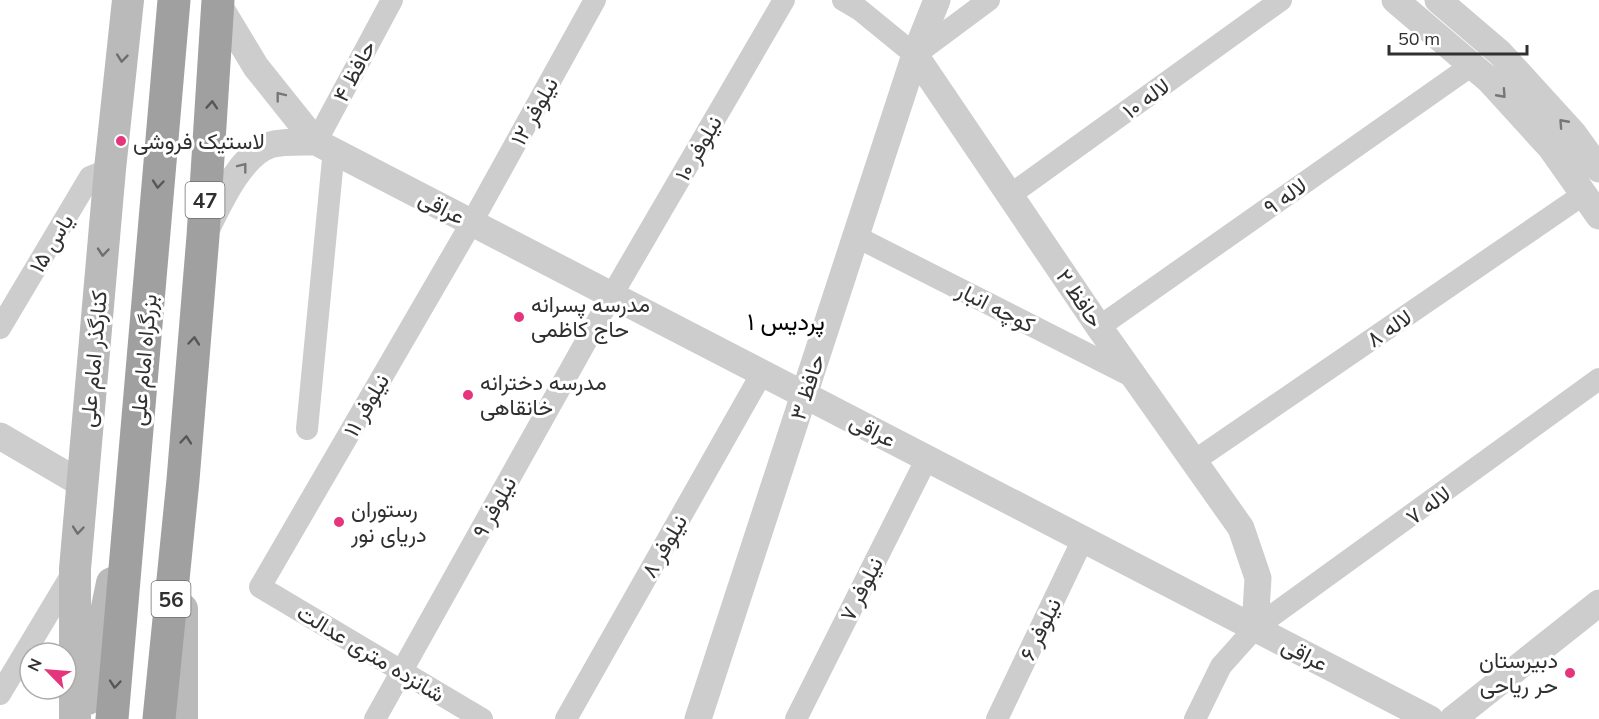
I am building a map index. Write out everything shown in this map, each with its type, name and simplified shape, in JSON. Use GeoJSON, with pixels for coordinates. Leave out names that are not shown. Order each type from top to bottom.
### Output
{"type":"FeatureCollection","features":[{"type":"Feature","properties":{"kind":"highway","name":"بزرگراه امام علی"},"geometry":{"type":"LineString","coordinates":[[112,719],[173,0]]}},
{"type":"Feature","properties":{"kind":"highway","name":"47"},"geometry":{"type":"LineString","coordinates":[[183,480],[203,236],[218,2]]}},
{"type":"Feature","properties":{"kind":"highway","name":"56"},"geometry":{"type":"LineString","coordinates":[[159,719],[183,480]]}},
{"type":"Feature","properties":{"kind":"main road","name":"کنارگذر امام علی"},"geometry":{"type":"LineString","coordinates":[[75,719],[75,569],[126,1]]}},
{"type":"Feature","properties":{"kind":"main road","name":"47"},"geometry":{"type":"LineString","coordinates":[[84,719],[133,480]]}},
{"type":"Feature","properties":{"kind":"main road","name":"47"},"geometry":{"type":"LineString","coordinates":[[182,719],[183,480]]}},
{"type":"Feature","properties":{"kind":"street","name":"حافظ ۴"},"geometry":{"type":"LineString","coordinates":[[323,145],[392,0]]}},
{"type":"Feature","properties":{"kind":"street","name":"نیلوفر ۱۲"},"geometry":{"type":"LineString","coordinates":[[472,222],[595,0]]}},
{"type":"Feature","properties":{"kind":"street","name":"نیلوفر ۱۰"},"geometry":{"type":"LineString","coordinates":[[612,295],[784,0]]}},
{"type":"Feature","properties":{"kind":"street","name":"حافظ ۲"},"geometry":{"type":"LineString","coordinates":[[843,0],[860,10],[915,55],[1099,327],[1241,528],[1258,578],[1255,628]]}},
{"type":"Feature","properties":{"kind":"street","name":"حافظ ۳"},"geometry":{"type":"LineString","coordinates":[[698,719],[915,55],[938,0]]}},
{"type":"Feature","properties":{"kind":"street"},"geometry":{"type":"LineString","coordinates":[[915,55],[989,0]]}},
{"type":"Feature","properties":{"kind":"street","name":"لاله ۱۰"},"geometry":{"type":"LineString","coordinates":[[1010,195],[1281,0]]}},
{"type":"Feature","properties":{"kind":"street"},"geometry":{"type":"LineString","coordinates":[[1395,0],[1489,80],[1551,148],[1592,205]]}},
{"type":"Feature","properties":{"kind":"street"},"geometry":{"type":"LineString","coordinates":[[1438,0],[1500,53],[1573,133],[1599,169]]}},
{"type":"Feature","properties":{"kind":"street"},"geometry":{"type":"LineString","coordinates":[[218,2],[256,67],[333,159],[307,429]]}},
{"type":"Feature","properties":{"kind":"street","name":"لاله ۹"},"geometry":{"type":"LineString","coordinates":[[1099,327],[1472,65]]}},
{"type":"Feature","properties":{"kind":"street"},"geometry":{"type":"LineString","coordinates":[[203,236],[239,171],[254,154],[271,144],[323,145]]}},
{"type":"Feature","properties":{"kind":"street","name":"عراقی"},"geometry":{"type":"LineString","coordinates":[[323,145],[1430,719]]}},
{"type":"Feature","properties":{"kind":"street","name":"یاس ۱۵"},"geometry":{"type":"LineString","coordinates":[[0,328],[90,177],[110,169]]}},
{"type":"Feature","properties":{"kind":"street","name":"لاله ۸"},"geometry":{"type":"LineString","coordinates":[[1194,461],[1592,205]]}},
{"type":"Feature","properties":{"kind":"street","name":"نیلوفر ۱۱"},"geometry":{"type":"LineString","coordinates":[[260,587],[472,222]]}},
{"type":"Feature","properties":{"kind":"street","name":"کوچه انبار"},"geometry":{"type":"LineString","coordinates":[[855,236],[1136,378]]}},
{"type":"Feature","properties":{"kind":"street","name":"نیلوفر ۹"},"geometry":{"type":"LineString","coordinates":[[375,719],[612,295]]}},
{"type":"Feature","properties":{"kind":"street","name":"نیلوفر ۸"},"geometry":{"type":"LineString","coordinates":[[566,719],[762,373]]}},
{"type":"Feature","properties":{"kind":"street","name":"لاله ۷"},"geometry":{"type":"LineString","coordinates":[[1195,719],[1221,666],[1255,628],[1599,379]]}},
{"type":"Feature","properties":{"kind":"street"},"geometry":{"type":"LineString","coordinates":[[0,436],[82,484]]}},
{"type":"Feature","properties":{"kind":"street","name":"نیلوفر ۷"},"geometry":{"type":"LineString","coordinates":[[796,719],[927,458]]}},
{"type":"Feature","properties":{"kind":"street","name":"نیلوفر ۶"},"geometry":{"type":"LineString","coordinates":[[997,719],[1083,539]]}},
{"type":"Feature","properties":{"kind":"street"},"geometry":{"type":"LineString","coordinates":[[0,694],[75,569]]}},
{"type":"Feature","properties":{"kind":"street","name":"شانزده متری عدالت"},"geometry":{"type":"LineString","coordinates":[[260,587],[482,719]]}},
{"type":"Feature","properties":{"kind":"street"},"geometry":{"type":"LineString","coordinates":[[1454,719],[1596,610]]}},
{"type":"Feature","properties":{"kind":"place","name":"لاستیک فروشی"},"geometry":{"type":"Point","coordinates":[121,141]}},
{"type":"Feature","properties":{"kind":"place","name":"مدرسه پسرانه حاج کاظمی"},"geometry":{"type":"Point","coordinates":[519,317]}},
{"type":"Feature","properties":{"kind":"place","name":"مدرسه دخترانه خانقاهی"},"geometry":{"type":"Point","coordinates":[468,395]}},
{"type":"Feature","properties":{"kind":"place","name":"رستوران دریای نور"},"geometry":{"type":"Point","coordinates":[339,522]}},
{"type":"Feature","properties":{"kind":"place","name":"دبیرستان حر ریاحی"},"geometry":{"type":"Point","coordinates":[1570,673]}},
{"type":"Feature","properties":{"kind":"district","name":"پردیس ۱"},"geometry":{"type":"Point","coordinates":[786,321]}}]}
